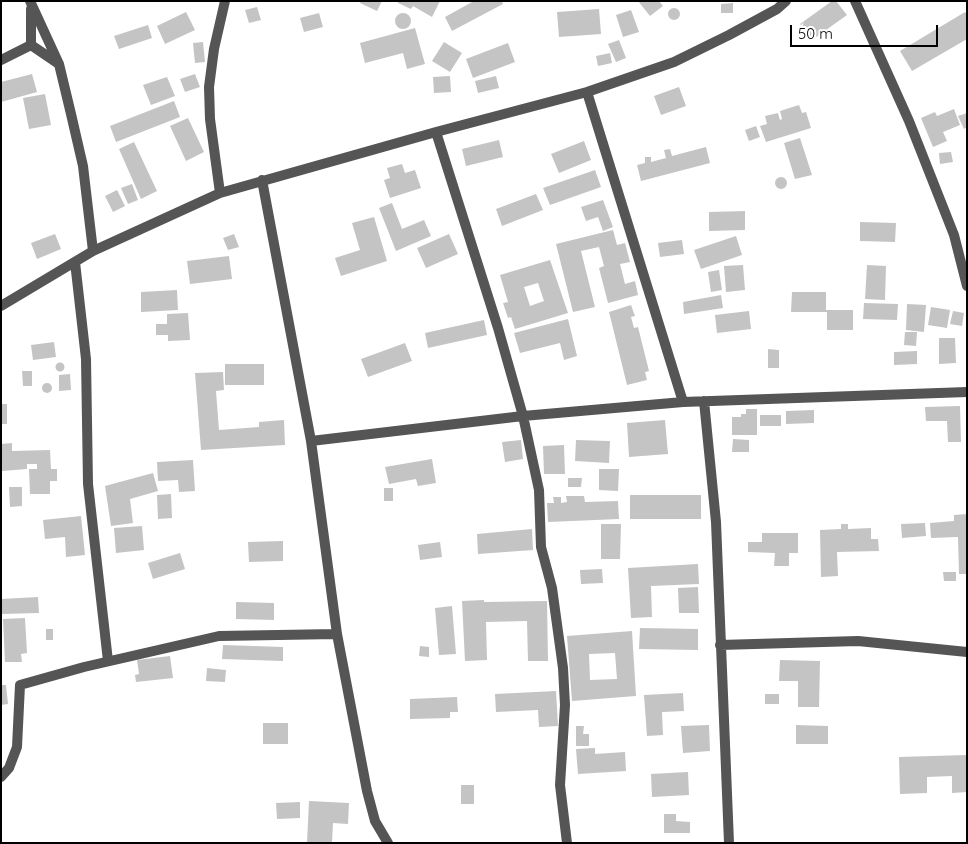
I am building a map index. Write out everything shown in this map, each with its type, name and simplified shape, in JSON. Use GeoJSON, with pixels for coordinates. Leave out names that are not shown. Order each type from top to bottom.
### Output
{"type":"FeatureCollection","features":[{"type":"Feature","properties":{"kind":"street"},"geometry":{"type":"LineString","coordinates":[[220,193],[210,119],[209,87],[214,48],[225,1]]}},
{"type":"Feature","properties":{"kind":"street"},"geometry":{"type":"LineString","coordinates":[[1,306],[93,251],[220,193],[436,132],[587,92],[674,62],[730,36],[777,9],[786,1]]}},
{"type":"Feature","properties":{"kind":"street"},"geometry":{"type":"LineString","coordinates":[[855,1],[909,122],[954,236],[967,286]]}},
{"type":"Feature","properties":{"kind":"street"},"geometry":{"type":"LineString","coordinates":[[31,4],[59,64],[83,166],[93,251]]}},
{"type":"Feature","properties":{"kind":"street"},"geometry":{"type":"LineString","coordinates":[[31,4],[31,45]]}},
{"type":"Feature","properties":{"kind":"street"},"geometry":{"type":"LineString","coordinates":[[1,60],[31,45]]}},
{"type":"Feature","properties":{"kind":"street"},"geometry":{"type":"LineString","coordinates":[[31,45],[59,64]]}},
{"type":"Feature","properties":{"kind":"street"},"geometry":{"type":"LineString","coordinates":[[587,92],[683,402]]}},
{"type":"Feature","properties":{"kind":"street"},"geometry":{"type":"LineString","coordinates":[[436,132],[498,328],[523,416],[539,490],[541,547],[552,588],[563,668],[565,714],[560,785],[567,843]]}},
{"type":"Feature","properties":{"kind":"street"},"geometry":{"type":"LineString","coordinates":[[262,180],[311,441],[337,634],[367,791],[375,821],[388,843]]}},
{"type":"Feature","properties":{"kind":"street"},"geometry":{"type":"LineString","coordinates":[[75,262],[86,359],[88,484],[108,661]]}},
{"type":"Feature","properties":{"kind":"street"},"geometry":{"type":"LineString","coordinates":[[311,441],[523,416],[683,402],[967,392]]}},
{"type":"Feature","properties":{"kind":"street"},"geometry":{"type":"LineString","coordinates":[[704,401],[716,522],[729,843]]}},
{"type":"Feature","properties":{"kind":"street"},"geometry":{"type":"LineString","coordinates":[[1,777],[9,768],[17,747],[20,685],[108,661],[219,636],[337,634]]}},
{"type":"Feature","properties":{"kind":"street"},"geometry":{"type":"LineString","coordinates":[[720,645],[858,640],[967,652]]}},
{"type":"Feature","properties":{"kind":"building"},"geometry":{"type":"Polygon","coordinates":[[[361,1],[382,1],[377,11],[360,3],[361,1]]]}},
{"type":"Feature","properties":{"kind":"building"},"geometry":{"type":"Polygon","coordinates":[[[398,1],[440,1],[432,17],[413,6],[411,9],[398,3],[398,1]]]}},
{"type":"Feature","properties":{"kind":"building"},"geometry":{"type":"Polygon","coordinates":[[[474,1],[502,1],[503,4],[452,31],[445,17],[474,1]]]}},
{"type":"Feature","properties":{"kind":"building"},"geometry":{"type":"Polygon","coordinates":[[[638,1],[659,1],[663,6],[650,16],[638,1]]]}},
{"type":"Feature","properties":{"kind":"building"},"geometry":{"type":"Polygon","coordinates":[[[832,1],[836,1],[847,15],[812,40],[800,24],[832,1]]]}},
{"type":"Feature","properties":{"kind":"building"},"geometry":{"type":"Polygon","coordinates":[[[733,3],[733,13],[721,13],[721,4],[733,3]]]}},
{"type":"Feature","properties":{"kind":"building"},"geometry":{"type":"Polygon","coordinates":[[[257,7],[261,20],[249,23],[245,10],[257,7]]]}},
{"type":"Feature","properties":{"kind":"building"},"geometry":{"type":"Polygon","coordinates":[[[672,8],[676,8],[680,14],[676,20],[672,20],[668,16],[668,12],[672,8]]]}},
{"type":"Feature","properties":{"kind":"building"},"geometry":{"type":"Polygon","coordinates":[[[599,9],[601,34],[559,37],[557,12],[599,9]]]}},
{"type":"Feature","properties":{"kind":"building"},"geometry":{"type":"Polygon","coordinates":[[[631,10],[639,32],[623,37],[616,15],[631,10]]]}},
{"type":"Feature","properties":{"kind":"building"},"geometry":{"type":"Polygon","coordinates":[[[186,12],[195,30],[165,44],[157,26],[186,12]]]}},
{"type":"Feature","properties":{"kind":"building"},"geometry":{"type":"Polygon","coordinates":[[[965,12],[967,15],[967,39],[912,71],[900,51],[965,12]]]}},
{"type":"Feature","properties":{"kind":"building"},"geometry":{"type":"Polygon","coordinates":[[[319,13],[323,27],[304,32],[300,18],[319,13]]]}},
{"type":"Feature","properties":{"kind":"building"},"geometry":{"type":"Polygon","coordinates":[[[400,13],[406,13],[411,18],[409,27],[400,29],[395,24],[395,18],[400,13]]]}},
{"type":"Feature","properties":{"kind":"building"},"geometry":{"type":"Polygon","coordinates":[[[148,25],[152,38],[119,49],[114,36],[148,25]]]}},
{"type":"Feature","properties":{"kind":"building"},"geometry":{"type":"Polygon","coordinates":[[[415,28],[425,64],[407,69],[403,53],[365,63],[360,43],[415,28]]]}},
{"type":"Feature","properties":{"kind":"building"},"geometry":{"type":"Polygon","coordinates":[[[619,40],[626,58],[616,62],[608,44],[619,40]]]}},
{"type":"Feature","properties":{"kind":"building"},"geometry":{"type":"Polygon","coordinates":[[[203,42],[205,62],[195,63],[193,43],[203,42]]]}},
{"type":"Feature","properties":{"kind":"building"},"geometry":{"type":"Polygon","coordinates":[[[444,42],[462,53],[450,72],[432,61],[444,42]]]}},
{"type":"Feature","properties":{"kind":"building"},"geometry":{"type":"Polygon","coordinates":[[[508,43],[515,62],[473,78],[466,59],[508,43]]]}},
{"type":"Feature","properties":{"kind":"building"},"geometry":{"type":"Polygon","coordinates":[[[610,53],[612,63],[598,66],[596,56],[610,53]]]}},
{"type":"Feature","properties":{"kind":"building"},"geometry":{"type":"Polygon","coordinates":[[[32,74],[37,92],[1,102],[1,82],[32,74]]]}},
{"type":"Feature","properties":{"kind":"building"},"geometry":{"type":"Polygon","coordinates":[[[195,74],[200,87],[185,92],[180,79],[195,74]]]}},
{"type":"Feature","properties":{"kind":"building"},"geometry":{"type":"Polygon","coordinates":[[[450,76],[451,92],[434,93],[433,77],[450,76]]]}},
{"type":"Feature","properties":{"kind":"building"},"geometry":{"type":"Polygon","coordinates":[[[496,76],[499,88],[478,93],[475,81],[496,76]]]}},
{"type":"Feature","properties":{"kind":"building"},"geometry":{"type":"Polygon","coordinates":[[[167,77],[175,96],[151,105],[143,85],[167,77]]]}},
{"type":"Feature","properties":{"kind":"building"},"geometry":{"type":"Polygon","coordinates":[[[679,87],[686,106],[661,115],[654,96],[679,87]]]}},
{"type":"Feature","properties":{"kind":"building"},"geometry":{"type":"Polygon","coordinates":[[[45,94],[51,125],[29,129],[23,98],[45,94]]]}},
{"type":"Feature","properties":{"kind":"building"},"geometry":{"type":"Polygon","coordinates":[[[174,101],[180,117],[116,142],[110,126],[174,101]]]}},
{"type":"Feature","properties":{"kind":"building"},"geometry":{"type":"Polygon","coordinates":[[[799,105],[802,113],[806,112],[811,128],[766,142],[760,126],[767,124],[765,116],[778,113],[780,120],[782,119],[780,111],[799,105]]]}},
{"type":"Feature","properties":{"kind":"building"},"geometry":{"type":"Polygon","coordinates":[[[954,109],[960,125],[943,132],[947,141],[933,147],[921,118],[935,112],[937,116],[954,109]]]}},
{"type":"Feature","properties":{"kind":"building"},"geometry":{"type":"Polygon","coordinates":[[[967,113],[967,127],[964,129],[958,116],[967,113]]]}},
{"type":"Feature","properties":{"kind":"building"},"geometry":{"type":"Polygon","coordinates":[[[188,118],[204,152],[186,161],[170,126],[188,118]]]}},
{"type":"Feature","properties":{"kind":"building"},"geometry":{"type":"Polygon","coordinates":[[[756,126],[760,137],[749,141],[745,130],[756,126]]]}},
{"type":"Feature","properties":{"kind":"building"},"geometry":{"type":"Polygon","coordinates":[[[800,138],[812,175],[795,179],[784,143],[800,138]]]}},
{"type":"Feature","properties":{"kind":"building"},"geometry":{"type":"Polygon","coordinates":[[[499,140],[503,157],[466,166],[462,149],[499,140]]]}},
{"type":"Feature","properties":{"kind":"building"},"geometry":{"type":"Polygon","coordinates":[[[584,141],[591,160],[559,173],[551,154],[584,141]]]}},
{"type":"Feature","properties":{"kind":"building"},"geometry":{"type":"Polygon","coordinates":[[[134,142],[157,191],[141,199],[119,149],[134,142]]]}},
{"type":"Feature","properties":{"kind":"building"},"geometry":{"type":"Polygon","coordinates":[[[706,147],[710,163],[641,181],[637,165],[645,163],[645,157],[651,157],[651,162],[666,158],[664,150],[670,149],[672,156],[706,147]]]}},
{"type":"Feature","properties":{"kind":"building"},"geometry":{"type":"Polygon","coordinates":[[[951,152],[953,162],[940,164],[939,153],[951,152]]]}},
{"type":"Feature","properties":{"kind":"building"},"geometry":{"type":"Polygon","coordinates":[[[402,164],[405,173],[415,170],[421,188],[390,198],[384,180],[390,178],[387,168],[402,164]]]}},
{"type":"Feature","properties":{"kind":"building"},"geometry":{"type":"Polygon","coordinates":[[[595,170],[601,187],[550,205],[543,188],[595,170]]]}},
{"type":"Feature","properties":{"kind":"building"},"geometry":{"type":"Polygon","coordinates":[[[781,177],[787,183],[781,189],[775,183],[781,177]]]}},
{"type":"Feature","properties":{"kind":"building"},"geometry":{"type":"Polygon","coordinates":[[[132,184],[138,200],[128,204],[121,188],[132,184]]]}},
{"type":"Feature","properties":{"kind":"building"},"geometry":{"type":"Polygon","coordinates":[[[117,190],[125,206],[113,212],[105,196],[117,190]]]}},
{"type":"Feature","properties":{"kind":"building"},"geometry":{"type":"Polygon","coordinates":[[[536,194],[543,210],[502,226],[496,209],[536,194]]]}},
{"type":"Feature","properties":{"kind":"building"},"geometry":{"type":"Polygon","coordinates":[[[603,200],[613,227],[603,231],[598,217],[586,221],[581,207],[603,200]]]}},
{"type":"Feature","properties":{"kind":"building"},"geometry":{"type":"Polygon","coordinates":[[[392,203],[402,229],[424,220],[431,236],[396,251],[379,208],[392,203]]]}},
{"type":"Feature","properties":{"kind":"building"},"geometry":{"type":"Polygon","coordinates":[[[745,211],[745,230],[709,231],[709,212],[745,211]]]}},
{"type":"Feature","properties":{"kind":"building"},"geometry":{"type":"Polygon","coordinates":[[[374,217],[387,261],[341,276],[335,258],[360,250],[352,223],[374,217]]]}},
{"type":"Feature","properties":{"kind":"building"},"geometry":{"type":"Polygon","coordinates":[[[860,222],[896,223],[895,242],[860,241],[860,222]]]}},
{"type":"Feature","properties":{"kind":"building"},"geometry":{"type":"Polygon","coordinates":[[[613,230],[617,245],[625,243],[630,262],[620,264],[625,284],[635,281],[638,295],[608,303],[599,268],[604,266],[599,247],[581,251],[595,307],[573,312],[556,244],[613,230]]]}},
{"type":"Feature","properties":{"kind":"building"},"geometry":{"type":"Polygon","coordinates":[[[55,234],[61,249],[37,259],[31,243],[55,234]]]}},
{"type":"Feature","properties":{"kind":"building"},"geometry":{"type":"Polygon","coordinates":[[[234,234],[239,247],[228,250],[223,238],[234,234]]]}},
{"type":"Feature","properties":{"kind":"building"},"geometry":{"type":"Polygon","coordinates":[[[449,234],[458,254],[426,268],[417,248],[449,234]]]}},
{"type":"Feature","properties":{"kind":"building"},"geometry":{"type":"Polygon","coordinates":[[[736,236],[742,255],[701,269],[694,250],[736,236]]]}},
{"type":"Feature","properties":{"kind":"building"},"geometry":{"type":"Polygon","coordinates":[[[682,240],[684,254],[660,257],[658,243],[682,240]]]}},
{"type":"Feature","properties":{"kind":"building"},"geometry":{"type":"Polygon","coordinates":[[[229,256],[232,279],[190,284],[187,261],[229,256]]]}},
{"type":"Feature","properties":{"kind":"building"},"geometry":{"type":"Polygon","coordinates":[[[550,260],[568,313],[515,329],[511,317],[508,318],[503,303],[508,302],[500,275],[550,260]],[[538,283],[524,287],[530,306],[544,301],[538,283]]]}},
{"type":"Feature","properties":{"kind":"building"},"geometry":{"type":"Polygon","coordinates":[[[743,265],[745,290],[726,292],[724,266],[743,265]]]}},
{"type":"Feature","properties":{"kind":"building"},"geometry":{"type":"Polygon","coordinates":[[[867,265],[886,266],[885,300],[865,299],[867,265]]]}},
{"type":"Feature","properties":{"kind":"building"},"geometry":{"type":"Polygon","coordinates":[[[719,270],[722,290],[711,292],[708,272],[719,270]]]}},
{"type":"Feature","properties":{"kind":"building"},"geometry":{"type":"Polygon","coordinates":[[[177,290],[178,310],[141,312],[141,292],[177,290]]]}},
{"type":"Feature","properties":{"kind":"building"},"geometry":{"type":"Polygon","coordinates":[[[792,292],[826,292],[826,310],[853,310],[853,330],[827,330],[827,312],[791,312],[792,292]]]}},
{"type":"Feature","properties":{"kind":"building"},"geometry":{"type":"Polygon","coordinates":[[[721,295],[723,308],[684,314],[683,302],[721,295]]]}},
{"type":"Feature","properties":{"kind":"building"},"geometry":{"type":"Polygon","coordinates":[[[864,303],[898,304],[897,320],[863,319],[864,303]]]}},
{"type":"Feature","properties":{"kind":"building"},"geometry":{"type":"Polygon","coordinates":[[[907,304],[926,305],[924,332],[906,330],[907,304]]]}},
{"type":"Feature","properties":{"kind":"building"},"geometry":{"type":"Polygon","coordinates":[[[631,305],[635,316],[631,317],[634,328],[638,327],[649,371],[645,372],[647,380],[627,385],[609,312],[631,305]]]}},
{"type":"Feature","properties":{"kind":"building"},"geometry":{"type":"Polygon","coordinates":[[[931,307],[950,310],[947,328],[928,325],[931,307]]]}},
{"type":"Feature","properties":{"kind":"building"},"geometry":{"type":"Polygon","coordinates":[[[749,311],[751,329],[717,333],[715,315],[749,311]]]}},
{"type":"Feature","properties":{"kind":"building"},"geometry":{"type":"Polygon","coordinates":[[[953,311],[964,313],[962,326],[950,324],[953,311]]]}},
{"type":"Feature","properties":{"kind":"building"},"geometry":{"type":"Polygon","coordinates":[[[188,313],[190,340],[168,341],[168,335],[156,335],[156,324],[167,324],[167,314],[188,313]]]}},
{"type":"Feature","properties":{"kind":"building"},"geometry":{"type":"Polygon","coordinates":[[[568,319],[577,356],[564,360],[560,343],[520,353],[514,333],[568,319]]]}},
{"type":"Feature","properties":{"kind":"building"},"geometry":{"type":"Polygon","coordinates":[[[484,320],[487,335],[428,348],[425,333],[484,320]]]}},
{"type":"Feature","properties":{"kind":"building"},"geometry":{"type":"Polygon","coordinates":[[[905,332],[917,332],[916,346],[904,345],[905,332]]]}},
{"type":"Feature","properties":{"kind":"building"},"geometry":{"type":"Polygon","coordinates":[[[939,338],[955,338],[956,363],[939,364],[939,338]]]}},
{"type":"Feature","properties":{"kind":"building"},"geometry":{"type":"Polygon","coordinates":[[[54,342],[56,357],[33,360],[31,345],[54,342]]]}},
{"type":"Feature","properties":{"kind":"building"},"geometry":{"type":"Polygon","coordinates":[[[405,343],[412,361],[368,377],[361,359],[405,343]]]}},
{"type":"Feature","properties":{"kind":"building"},"geometry":{"type":"Polygon","coordinates":[[[768,349],[779,350],[779,368],[768,368],[768,349]]]}},
{"type":"Feature","properties":{"kind":"building"},"geometry":{"type":"Polygon","coordinates":[[[917,351],[917,364],[894,365],[894,352],[917,351]]]}},
{"type":"Feature","properties":{"kind":"building"},"geometry":{"type":"Polygon","coordinates":[[[60,362],[65,367],[60,372],[55,367],[60,362]]]}},
{"type":"Feature","properties":{"kind":"building"},"geometry":{"type":"Polygon","coordinates":[[[225,364],[264,364],[264,385],[225,385],[225,364]]]}},
{"type":"Feature","properties":{"kind":"building"},"geometry":{"type":"Polygon","coordinates":[[[22,371],[32,371],[32,386],[23,386],[22,371]]]}},
{"type":"Feature","properties":{"kind":"building"},"geometry":{"type":"Polygon","coordinates":[[[223,372],[224,390],[216,391],[219,430],[259,427],[259,422],[284,420],[285,445],[201,450],[195,373],[223,372]]]}},
{"type":"Feature","properties":{"kind":"building"},"geometry":{"type":"Polygon","coordinates":[[[70,374],[71,390],[59,391],[59,375],[70,374]]]}},
{"type":"Feature","properties":{"kind":"building"},"geometry":{"type":"Polygon","coordinates":[[[45,383],[49,383],[52,388],[51,392],[45,393],[42,390],[42,386],[45,383]]]}},
{"type":"Feature","properties":{"kind":"building"},"geometry":{"type":"Polygon","coordinates":[[[1,404],[7,404],[7,424],[1,424],[1,404]]]}},
{"type":"Feature","properties":{"kind":"building"},"geometry":{"type":"Polygon","coordinates":[[[960,406],[961,442],[948,442],[947,421],[926,421],[925,407],[960,406]]]}},
{"type":"Feature","properties":{"kind":"building"},"geometry":{"type":"Polygon","coordinates":[[[746,409],[757,409],[757,435],[732,435],[732,417],[741,417],[741,414],[746,414],[746,409]]]}},
{"type":"Feature","properties":{"kind":"building"},"geometry":{"type":"Polygon","coordinates":[[[814,410],[814,423],[786,424],[786,411],[814,410]]]}},
{"type":"Feature","properties":{"kind":"building"},"geometry":{"type":"Polygon","coordinates":[[[760,415],[781,415],[781,426],[760,426],[760,415]]]}},
{"type":"Feature","properties":{"kind":"building"},"geometry":{"type":"Polygon","coordinates":[[[665,420],[668,454],[629,457],[627,423],[665,420]]]}},
{"type":"Feature","properties":{"kind":"building"},"geometry":{"type":"Polygon","coordinates":[[[733,439],[749,440],[749,452],[732,452],[733,439]]]}},
{"type":"Feature","properties":{"kind":"building"},"geometry":{"type":"Polygon","coordinates":[[[521,440],[523,459],[505,462],[502,442],[521,440]]]}},
{"type":"Feature","properties":{"kind":"building"},"geometry":{"type":"Polygon","coordinates":[[[576,440],[610,441],[609,463],[575,461],[576,440]]]}},
{"type":"Feature","properties":{"kind":"building"},"geometry":{"type":"Polygon","coordinates":[[[12,443],[12,451],[50,450],[51,469],[57,469],[57,481],[50,481],[50,494],[30,494],[29,469],[37,469],[37,464],[27,464],[27,469],[2,471],[1,444],[12,443]]]}},
{"type":"Feature","properties":{"kind":"building"},"geometry":{"type":"Polygon","coordinates":[[[564,445],[565,474],[544,474],[543,446],[564,445]]]}},
{"type":"Feature","properties":{"kind":"building"},"geometry":{"type":"Polygon","coordinates":[[[432,459],[436,483],[418,486],[416,479],[389,484],[385,467],[432,459]]]}},
{"type":"Feature","properties":{"kind":"building"},"geometry":{"type":"Polygon","coordinates":[[[193,460],[195,491],[179,492],[178,480],[158,481],[157,462],[193,460]]]}},
{"type":"Feature","properties":{"kind":"building"},"geometry":{"type":"Polygon","coordinates":[[[599,469],[619,469],[618,491],[599,490],[599,469]]]}},
{"type":"Feature","properties":{"kind":"building"},"geometry":{"type":"Polygon","coordinates":[[[153,473],[158,491],[130,499],[133,523],[111,526],[105,486],[153,473]]]}},
{"type":"Feature","properties":{"kind":"building"},"geometry":{"type":"Polygon","coordinates":[[[568,478],[582,478],[581,487],[568,487],[568,478]]]}},
{"type":"Feature","properties":{"kind":"building"},"geometry":{"type":"Polygon","coordinates":[[[9,487],[22,487],[22,506],[10,507],[9,487]]]}},
{"type":"Feature","properties":{"kind":"building"},"geometry":{"type":"Polygon","coordinates":[[[384,488],[393,488],[393,501],[384,501],[384,488]]]}},
{"type":"Feature","properties":{"kind":"building"},"geometry":{"type":"Polygon","coordinates":[[[171,494],[172,518],[158,519],[157,495],[171,494]]]}},
{"type":"Feature","properties":{"kind":"building"},"geometry":{"type":"Polygon","coordinates":[[[630,495],[701,495],[701,519],[630,519],[630,495]]]}},
{"type":"Feature","properties":{"kind":"building"},"geometry":{"type":"Polygon","coordinates":[[[566,496],[584,496],[585,502],[618,501],[619,519],[548,522],[547,503],[554,503],[553,497],[561,497],[561,503],[567,502],[566,496]]]}},
{"type":"Feature","properties":{"kind":"building"},"geometry":{"type":"Polygon","coordinates":[[[967,514],[967,574],[959,574],[958,537],[931,538],[930,523],[954,521],[954,515],[967,514]]]}},
{"type":"Feature","properties":{"kind":"building"},"geometry":{"type":"Polygon","coordinates":[[[81,516],[85,555],[66,557],[65,537],[45,539],[43,520],[81,516]]]}},
{"type":"Feature","properties":{"kind":"building"},"geometry":{"type":"Polygon","coordinates":[[[925,523],[926,536],[902,538],[901,524],[925,523]]]}},
{"type":"Feature","properties":{"kind":"building"},"geometry":{"type":"Polygon","coordinates":[[[601,524],[621,524],[620,559],[601,559],[601,524]]]}},
{"type":"Feature","properties":{"kind":"building"},"geometry":{"type":"Polygon","coordinates":[[[841,524],[848,524],[848,529],[871,528],[871,539],[878,539],[879,551],[837,552],[838,576],[821,577],[820,530],[841,529],[841,524]]]}},
{"type":"Feature","properties":{"kind":"building"},"geometry":{"type":"Polygon","coordinates":[[[142,526],[144,550],[116,553],[114,528],[142,526]]]}},
{"type":"Feature","properties":{"kind":"building"},"geometry":{"type":"Polygon","coordinates":[[[532,529],[533,550],[478,554],[477,534],[532,529]]]}},
{"type":"Feature","properties":{"kind":"building"},"geometry":{"type":"Polygon","coordinates":[[[762,533],[798,533],[798,553],[789,553],[789,566],[774,566],[775,553],[748,552],[748,542],[762,542],[762,533]]]}},
{"type":"Feature","properties":{"kind":"building"},"geometry":{"type":"Polygon","coordinates":[[[283,541],[283,561],[249,562],[248,542],[283,541]]]}},
{"type":"Feature","properties":{"kind":"building"},"geometry":{"type":"Polygon","coordinates":[[[440,542],[442,557],[420,560],[418,545],[440,542]]]}},
{"type":"Feature","properties":{"kind":"building"},"geometry":{"type":"Polygon","coordinates":[[[180,553],[185,569],[153,579],[148,563],[180,553]]]}},
{"type":"Feature","properties":{"kind":"building"},"geometry":{"type":"Polygon","coordinates":[[[698,564],[699,584],[651,586],[652,617],[631,618],[628,568],[698,564]]]}},
{"type":"Feature","properties":{"kind":"building"},"geometry":{"type":"Polygon","coordinates":[[[602,569],[603,583],[581,584],[580,570],[602,569]]]}},
{"type":"Feature","properties":{"kind":"building"},"geometry":{"type":"Polygon","coordinates":[[[943,572],[956,572],[956,581],[944,581],[943,572]]]}},
{"type":"Feature","properties":{"kind":"building"},"geometry":{"type":"Polygon","coordinates":[[[698,587],[699,613],[679,613],[678,588],[698,587]]]}},
{"type":"Feature","properties":{"kind":"building"},"geometry":{"type":"Polygon","coordinates":[[[38,597],[39,613],[2,614],[1,599],[38,597]]]}},
{"type":"Feature","properties":{"kind":"building"},"geometry":{"type":"Polygon","coordinates":[[[484,600],[484,602],[547,601],[548,661],[528,661],[527,621],[486,622],[487,660],[465,661],[462,601],[484,600]]]}},
{"type":"Feature","properties":{"kind":"building"},"geometry":{"type":"Polygon","coordinates":[[[236,602],[274,603],[274,620],[236,619],[236,602]]]}},
{"type":"Feature","properties":{"kind":"building"},"geometry":{"type":"Polygon","coordinates":[[[452,606],[456,654],[439,655],[435,608],[452,606]]]}},
{"type":"Feature","properties":{"kind":"building"},"geometry":{"type":"Polygon","coordinates":[[[25,618],[27,653],[21,654],[22,662],[5,662],[3,619],[25,618]]]}},
{"type":"Feature","properties":{"kind":"building"},"geometry":{"type":"Polygon","coordinates":[[[640,628],[698,629],[698,650],[639,649],[640,628]]]}},
{"type":"Feature","properties":{"kind":"building"},"geometry":{"type":"Polygon","coordinates":[[[46,629],[53,629],[53,640],[46,640],[46,629]]]}},
{"type":"Feature","properties":{"kind":"building"},"geometry":{"type":"Polygon","coordinates":[[[632,631],[636,696],[572,701],[567,636],[632,631]],[[615,653],[589,654],[590,680],[617,679],[615,653]]]}},
{"type":"Feature","properties":{"kind":"building"},"geometry":{"type":"Polygon","coordinates":[[[223,645],[283,647],[283,661],[222,659],[223,645]]]}},
{"type":"Feature","properties":{"kind":"building"},"geometry":{"type":"Polygon","coordinates":[[[420,646],[429,647],[429,657],[419,656],[420,646]]]}},
{"type":"Feature","properties":{"kind":"building"},"geometry":{"type":"Polygon","coordinates":[[[170,656],[173,678],[136,682],[135,675],[139,674],[137,660],[170,656]]]}},
{"type":"Feature","properties":{"kind":"building"},"geometry":{"type":"Polygon","coordinates":[[[780,660],[820,661],[819,707],[798,707],[798,681],[779,681],[780,660]]]}},
{"type":"Feature","properties":{"kind":"building"},"geometry":{"type":"Polygon","coordinates":[[[207,668],[226,670],[225,682],[206,681],[207,668]]]}},
{"type":"Feature","properties":{"kind":"building"},"geometry":{"type":"Polygon","coordinates":[[[1,685],[6,685],[8,704],[1,705],[1,685]]]}},
{"type":"Feature","properties":{"kind":"building"},"geometry":{"type":"Polygon","coordinates":[[[556,691],[558,726],[539,727],[538,710],[496,712],[495,694],[556,691]]]}},
{"type":"Feature","properties":{"kind":"building"},"geometry":{"type":"Polygon","coordinates":[[[683,693],[684,711],[662,712],[663,735],[647,736],[644,695],[683,693]]]}},
{"type":"Feature","properties":{"kind":"building"},"geometry":{"type":"Polygon","coordinates":[[[765,694],[779,694],[779,704],[765,704],[765,694]]]}},
{"type":"Feature","properties":{"kind":"building"},"geometry":{"type":"Polygon","coordinates":[[[457,697],[458,712],[450,712],[450,718],[410,719],[410,699],[457,697]]]}},
{"type":"Feature","properties":{"kind":"building"},"geometry":{"type":"Polygon","coordinates":[[[263,723],[288,723],[288,744],[263,744],[263,723]]]}},
{"type":"Feature","properties":{"kind":"building"},"geometry":{"type":"Polygon","coordinates":[[[709,725],[710,751],[683,753],[681,726],[709,725]]]}},
{"type":"Feature","properties":{"kind":"building"},"geometry":{"type":"Polygon","coordinates":[[[796,725],[828,726],[828,744],[796,744],[796,725]]]}},
{"type":"Feature","properties":{"kind":"building"},"geometry":{"type":"Polygon","coordinates":[[[576,726],[584,726],[583,734],[589,734],[589,746],[576,746],[576,726]]]}},
{"type":"Feature","properties":{"kind":"building"},"geometry":{"type":"Polygon","coordinates":[[[595,748],[595,754],[625,752],[626,771],[578,774],[576,749],[595,748]]]}},
{"type":"Feature","properties":{"kind":"building"},"geometry":{"type":"Polygon","coordinates":[[[967,755],[967,792],[952,793],[952,776],[927,777],[927,793],[900,794],[899,757],[967,755]]]}},
{"type":"Feature","properties":{"kind":"building"},"geometry":{"type":"Polygon","coordinates":[[[688,772],[689,795],[652,797],[651,774],[688,772]]]}},
{"type":"Feature","properties":{"kind":"building"},"geometry":{"type":"Polygon","coordinates":[[[461,785],[474,785],[474,804],[461,804],[461,785]]]}},
{"type":"Feature","properties":{"kind":"building"},"geometry":{"type":"Polygon","coordinates":[[[309,801],[349,803],[348,824],[333,823],[332,843],[307,843],[309,801]]]}},
{"type":"Feature","properties":{"kind":"building"},"geometry":{"type":"Polygon","coordinates":[[[300,802],[300,818],[277,819],[276,803],[300,802]]]}},
{"type":"Feature","properties":{"kind":"building"},"geometry":{"type":"Polygon","coordinates":[[[664,814],[676,814],[676,821],[690,822],[690,833],[664,833],[664,814]]]}}]}
